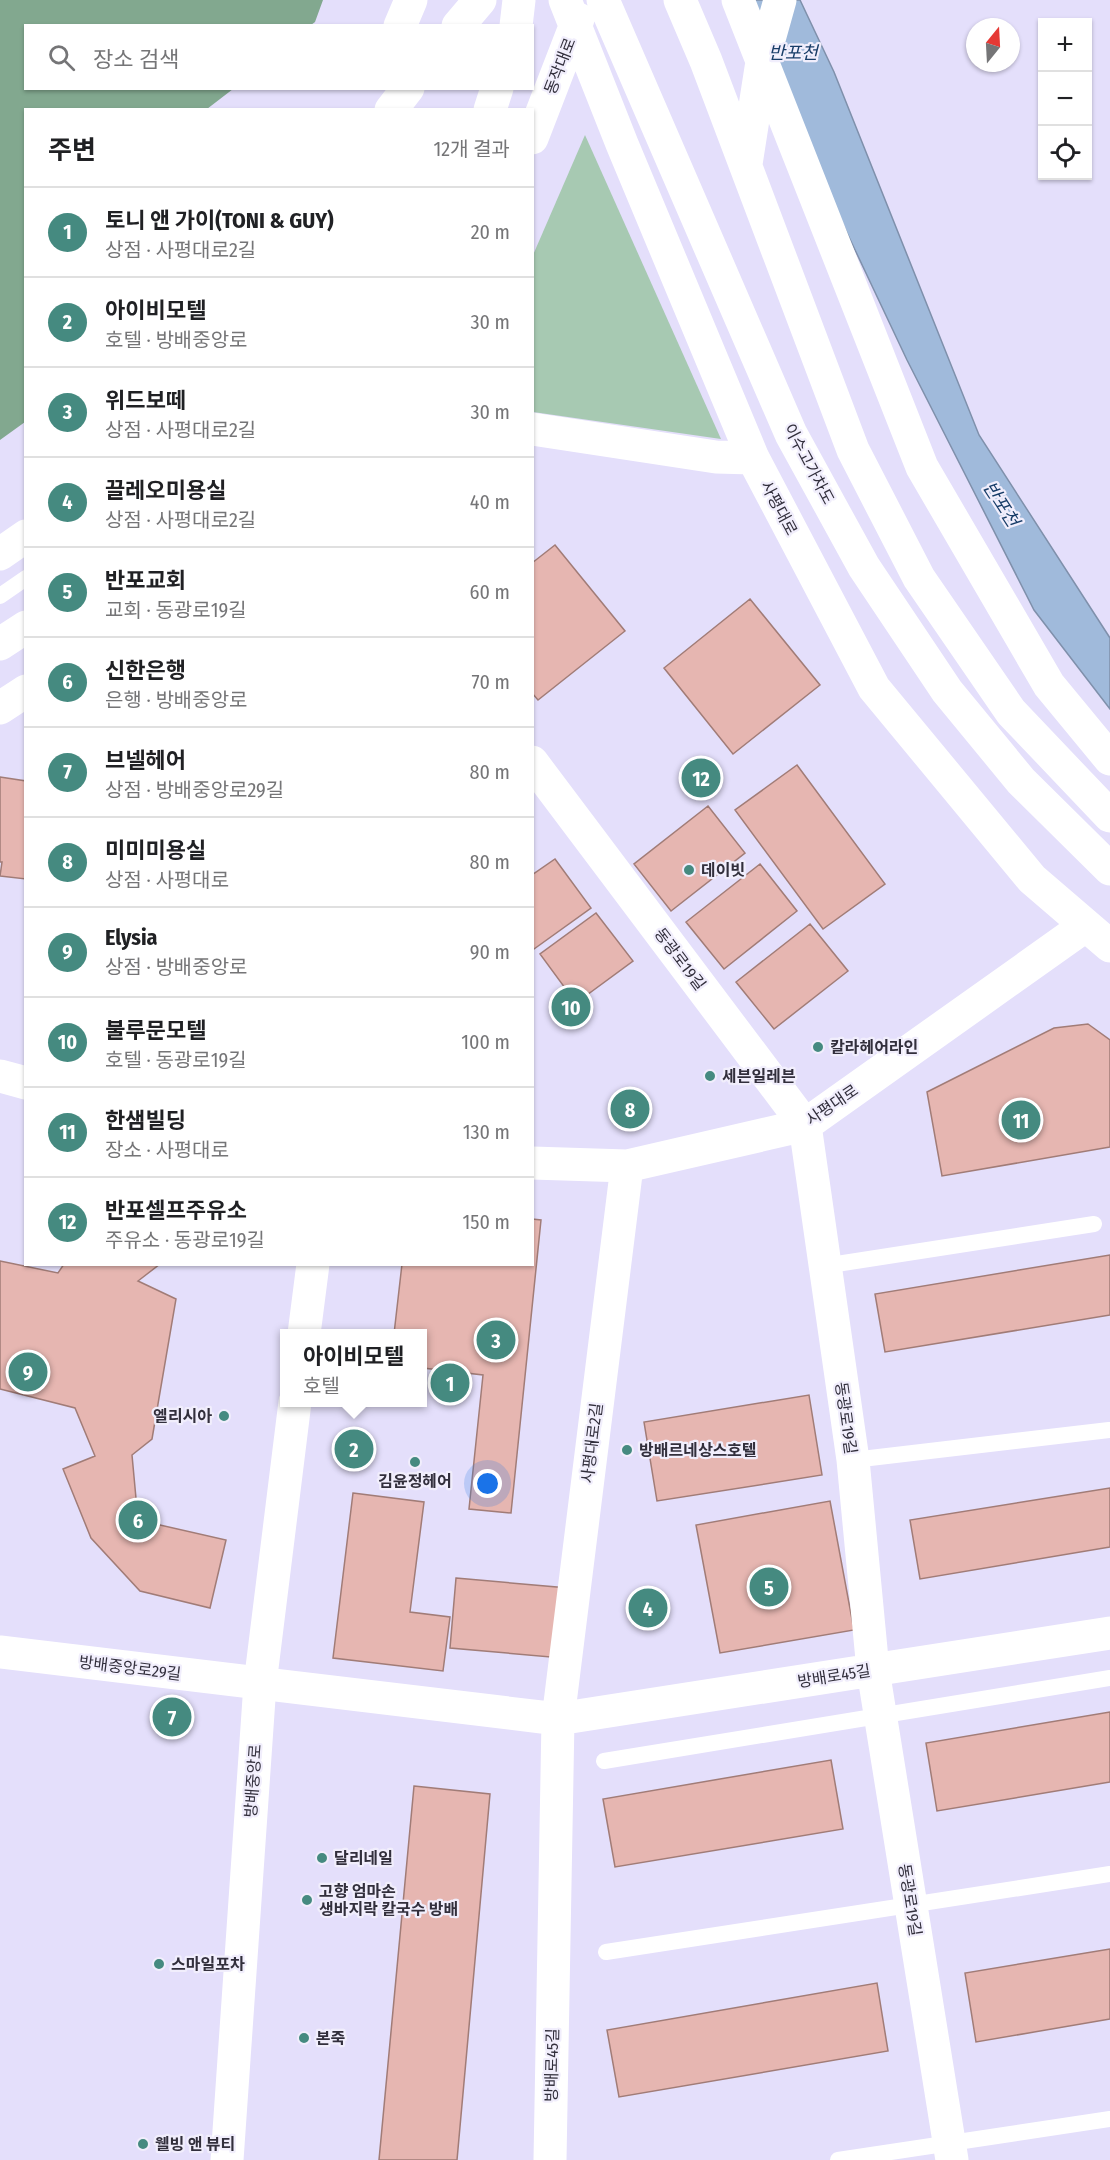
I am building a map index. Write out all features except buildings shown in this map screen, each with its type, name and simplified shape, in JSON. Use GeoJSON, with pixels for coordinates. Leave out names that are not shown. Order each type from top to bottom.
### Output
{"type":"FeatureCollection","features":[{"type":"Feature","properties":{"kind":"street"},"geometry":{"type":"LineString","coordinates":[[401,24],[411,0]]}},
{"type":"Feature","properties":{"kind":"street"},"geometry":{"type":"LineString","coordinates":[[460,24],[480,0]]}},
{"type":"Feature","properties":{"kind":"street"},"geometry":{"type":"LineString","coordinates":[[516,24],[519,0]]}},
{"type":"Feature","properties":{"kind":"street","name":"이수고가차도"},"geometry":{"type":"LineString","coordinates":[[603,0],[791,434],[864,567],[947,691],[1021,781],[1110,869]]}},
{"type":"Feature","properties":{"kind":"street"},"geometry":{"type":"LineString","coordinates":[[680,0],[746,166],[853,450],[919,578],[1011,712],[1110,816]]}},
{"type":"Feature","properties":{"kind":"street"},"geometry":{"type":"LineString","coordinates":[[738,0],[922,467],[1049,685],[1110,759]]}},
{"type":"Feature","properties":{"kind":"street"},"geometry":{"type":"LineString","coordinates":[[746,166],[760,68],[780,0]]}},
{"type":"Feature","properties":{"kind":"street","name":"동작대로"},"geometry":{"type":"LineString","coordinates":[[534,132],[574,9]]}},
{"type":"Feature","properties":{"kind":"street","name":"사평대로"},"geometry":{"type":"LineString","coordinates":[[534,1163],[627,1166],[805,1125],[1098,936],[1032,879],[874,688],[753,458],[574,9]]}},
{"type":"Feature","properties":{"kind":"street"},"geometry":{"type":"LineString","coordinates":[[375,108],[379,90]]}},
{"type":"Feature","properties":{"kind":"street"},"geometry":{"type":"LineString","coordinates":[[393,108],[406,90]]}},
{"type":"Feature","properties":{"kind":"street"},"geometry":{"type":"LineString","coordinates":[[491,108],[496,90]]}},
{"type":"Feature","properties":{"kind":"street"},"geometry":{"type":"LineString","coordinates":[[534,429],[716,457],[753,458]]}},
{"type":"Feature","properties":{"kind":"street"},"geometry":{"type":"LineString","coordinates":[[0,554],[24,537]]}},
{"type":"Feature","properties":{"kind":"street"},"geometry":{"type":"LineString","coordinates":[[0,644],[24,628]]}},
{"type":"Feature","properties":{"kind":"street"},"geometry":{"type":"LineString","coordinates":[[0,708],[24,692]]}},
{"type":"Feature","properties":{"kind":"street","name":"동광로19길"},"geometry":{"type":"LineString","coordinates":[[534,765],[805,1125],[852,1460],[873,1670],[951,2152]]}},
{"type":"Feature","properties":{"kind":"street"},"geometry":{"type":"LineString","coordinates":[[0,1076],[24,1082]]}},
{"type":"Feature","properties":{"kind":"street","name":"사평대로2길"},"geometry":{"type":"LineString","coordinates":[[558,1719],[627,1166]]}},
{"type":"Feature","properties":{"kind":"street"},"geometry":{"type":"LineString","coordinates":[[305,1329],[313,1266]]}},
{"type":"Feature","properties":{"kind":"street","name":"방배중앙로"},"geometry":{"type":"LineString","coordinates":[[227,2160],[260,1684],[295,1407]]}},
{"type":"Feature","properties":{"kind":"street","name":"방배로45길"},"geometry":{"type":"LineString","coordinates":[[260,1684],[558,1719],[1110,1633]]}},
{"type":"Feature","properties":{"kind":"street","name":"방배중앙로29길"},"geometry":{"type":"LineString","coordinates":[[0,1652],[260,1684]]}},
{"type":"Feature","properties":{"kind":"street","name":"방배로45길"},"geometry":{"type":"LineString","coordinates":[[550,2160],[558,1719]]}},
{"type":"Feature","properties":{"kind":"lane"},"geometry":{"type":"LineString","coordinates":[[0,596],[24,579]]}},
{"type":"Feature","properties":{"kind":"lane"},"geometry":{"type":"LineString","coordinates":[[824,1266],[1094,1224]]}},
{"type":"Feature","properties":{"kind":"lane"},"geometry":{"type":"LineString","coordinates":[[852,1460],[1109,1430]]}},
{"type":"Feature","properties":{"kind":"lane"},"geometry":{"type":"LineString","coordinates":[[604,1761],[1110,1678]]}},
{"type":"Feature","properties":{"kind":"lane"},"geometry":{"type":"LineString","coordinates":[[606,1952],[1110,1874]]}},
{"type":"Feature","properties":{"kind":"lane"},"geometry":{"type":"LineString","coordinates":[[838,2160],[951,2152],[1110,2119]]}},
{"type":"Feature","properties":{"kind":"green space"},"geometry":{"type":"Polygon","coordinates":[[[0,0],[323,0],[312,24],[24,24],[24,90],[232,90],[208,108],[24,108],[24,423],[0,440],[0,0]]]}},
{"type":"Feature","properties":{"kind":"green space"},"geometry":{"type":"Polygon","coordinates":[[[585,135],[721,439],[534,412],[534,253],[585,135]]]}},
{"type":"Feature","properties":{"kind":"water","name":"반포천"},"geometry":{"type":"Polygon","coordinates":[[[737,0],[800,0],[834,72],[979,435],[1110,638],[1110,709],[1034,610],[907,360],[737,0]]]}},
{"type":"Feature","properties":{"kind":"place","name":"반포셀프주유소"},"geometry":{"type":"Point","coordinates":[701,778]}},
{"type":"Feature","properties":{"kind":"place","name":"데이빗"},"geometry":{"type":"Point","coordinates":[689,870]}},
{"type":"Feature","properties":{"kind":"place","name":"불루문모텔"},"geometry":{"type":"Point","coordinates":[571,1007]}},
{"type":"Feature","properties":{"kind":"place","name":"칼라헤어라인"},"geometry":{"type":"Point","coordinates":[818,1047]}},
{"type":"Feature","properties":{"kind":"place","name":"세븐일레븐"},"geometry":{"type":"Point","coordinates":[710,1076]}},
{"type":"Feature","properties":{"kind":"place","name":"미미미용실"},"geometry":{"type":"Point","coordinates":[630,1109]}},
{"type":"Feature","properties":{"kind":"place","name":"한샘빌딩"},"geometry":{"type":"Point","coordinates":[1021,1120]}},
{"type":"Feature","properties":{"kind":"place","name":"위드보떼"},"geometry":{"type":"Point","coordinates":[496,1340]}},
{"type":"Feature","properties":{"kind":"place","name":"Elysia"},"geometry":{"type":"Point","coordinates":[28,1372]}},
{"type":"Feature","properties":{"kind":"place","name":"토니 앤 가이(TONI & GUY)"},"geometry":{"type":"Point","coordinates":[450,1383]}},
{"type":"Feature","properties":{"kind":"place","name":"엘리시아"},"geometry":{"type":"Point","coordinates":[224,1416]}},
{"type":"Feature","properties":{"kind":"place","name":"아이비모텔"},"geometry":{"type":"Point","coordinates":[354,1449]}},
{"type":"Feature","properties":{"kind":"place","name":"방배르네상스호텔"},"geometry":{"type":"Point","coordinates":[627,1450]}},
{"type":"Feature","properties":{"kind":"place","name":"김윤정헤어"},"geometry":{"type":"Point","coordinates":[415,1462]}},
{"type":"Feature","properties":{"kind":"place","name":"신한은행"},"geometry":{"type":"Point","coordinates":[138,1520]}},
{"type":"Feature","properties":{"kind":"place","name":"반포교회"},"geometry":{"type":"Point","coordinates":[769,1587]}},
{"type":"Feature","properties":{"kind":"place","name":"끌레오미용실"},"geometry":{"type":"Point","coordinates":[648,1608]}},
{"type":"Feature","properties":{"kind":"place","name":"브넬헤어"},"geometry":{"type":"Point","coordinates":[172,1717]}},
{"type":"Feature","properties":{"kind":"place","name":"달리네일"},"geometry":{"type":"Point","coordinates":[322,1858]}},
{"type":"Feature","properties":{"kind":"place","name":"고향 엄마손 생바지락 칼국수 방배"},"geometry":{"type":"Point","coordinates":[307,1900]}},
{"type":"Feature","properties":{"kind":"place","name":"스마일포차"},"geometry":{"type":"Point","coordinates":[159,1964]}},
{"type":"Feature","properties":{"kind":"place","name":"본죽"},"geometry":{"type":"Point","coordinates":[304,2038]}},
{"type":"Feature","properties":{"kind":"place","name":"웰빙 앤 뷰티"},"geometry":{"type":"Point","coordinates":[143,2144]}}]}
